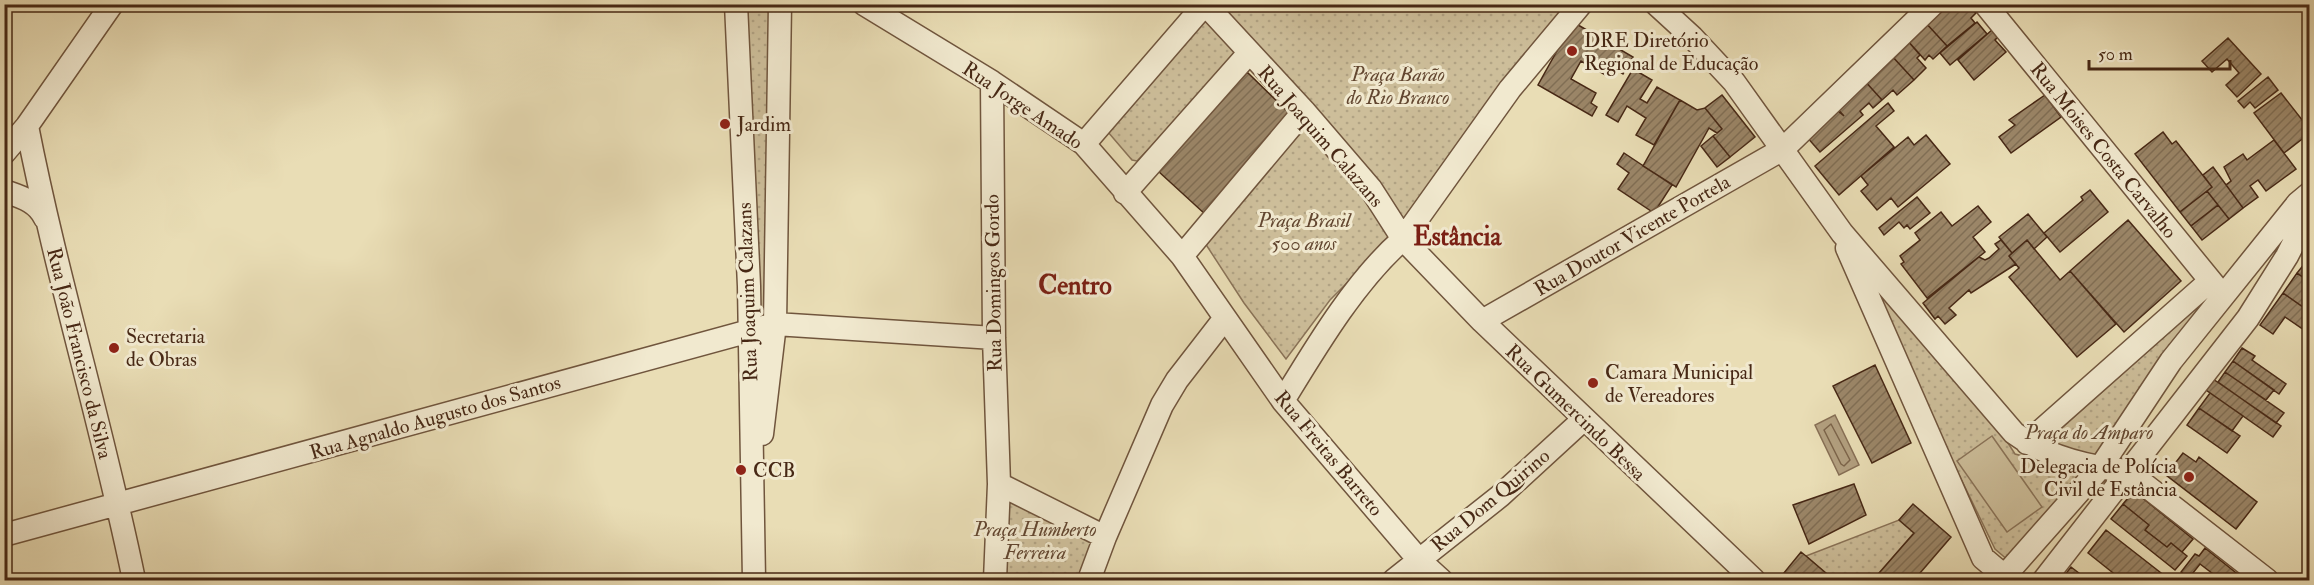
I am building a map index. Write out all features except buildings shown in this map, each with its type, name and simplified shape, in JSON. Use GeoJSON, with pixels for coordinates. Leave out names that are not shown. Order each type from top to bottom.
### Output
{"type":"FeatureCollection","features":[{"type":"Feature","properties":{"kind":"street"},"geometry":{"type":"LineString","coordinates":[[4,153],[27,126],[112,4]]}},
{"type":"Feature","properties":{"kind":"street","name":"Rua Joaquim Calazans"},"geometry":{"type":"LineString","coordinates":[[736,4],[750,330],[754,580]]}},
{"type":"Feature","properties":{"kind":"street"},"geometry":{"type":"LineString","coordinates":[[753,489],[768,399],[775,324],[780,4]]}},
{"type":"Feature","properties":{"kind":"street"},"geometry":{"type":"LineString","coordinates":[[1084,144],[1205,4]]}},
{"type":"Feature","properties":{"kind":"street","name":"Rua Joaquim Calazans"},"geometry":{"type":"LineString","coordinates":[[1205,4],[1304,111],[1371,189],[1403,239]]}},
{"type":"Feature","properties":{"kind":"street"},"geometry":{"type":"LineString","coordinates":[[1283,401],[1348,304],[1386,254],[1403,239],[1510,89],[1581,4]]}},
{"type":"Feature","properties":{"kind":"street"},"geometry":{"type":"LineString","coordinates":[[1656,4],[1692,37],[1734,82],[1842,233],[1994,412],[2027,442],[2100,468],[2127,471],[2267,580]]}},
{"type":"Feature","properties":{"kind":"street","name":"Rua Doutor Vicente Portela"},"geometry":{"type":"LineString","coordinates":[[1482,321],[1783,149],[1933,4]]}},
{"type":"Feature","properties":{"kind":"street","name":"Rua Moises Costa Carvalho"},"geometry":{"type":"LineString","coordinates":[[1985,4],[2217,288]]}},
{"type":"Feature","properties":{"kind":"street","name":"Rua Jorge Amado"},"geometry":{"type":"LineString","coordinates":[[872,6],[1084,144],[1182,256],[1225,318]]}},
{"type":"Feature","properties":{"kind":"street"},"geometry":{"type":"LineString","coordinates":[[1125,193],[1249,53]]}},
{"type":"Feature","properties":{"kind":"street","name":"Rua Domingos Gordo"},"geometry":{"type":"LineString","coordinates":[[992,82],[994,338],[999,484]]}},
{"type":"Feature","properties":{"kind":"street"},"geometry":{"type":"LineString","coordinates":[[1182,256],[1304,111]]}},
{"type":"Feature","properties":{"kind":"street","name":"Rua João Francisco da Silva"},"geometry":{"type":"LineString","coordinates":[[27,126],[45,220],[119,505],[134,580]]}},
{"type":"Feature","properties":{"kind":"street"},"geometry":{"type":"LineString","coordinates":[[4,191],[24,198],[40,208],[45,220]]}},
{"type":"Feature","properties":{"kind":"street"},"geometry":{"type":"LineString","coordinates":[[2027,442],[2217,288],[2310,193]]}},
{"type":"Feature","properties":{"kind":"street"},"geometry":{"type":"LineString","coordinates":[[2044,580],[2248,318],[2287,256],[2310,211]]}},
{"type":"Feature","properties":{"kind":"street"},"geometry":{"type":"LineString","coordinates":[[1842,233],[1983,558],[2004,579],[2100,468],[2217,288]]}},
{"type":"Feature","properties":{"kind":"street","name":"Rua Gumercindo Bessa"},"geometry":{"type":"LineString","coordinates":[[1403,239],[1482,321],[1754,580]]}},
{"type":"Feature","properties":{"kind":"street"},"geometry":{"type":"LineString","coordinates":[[1089,580],[1162,405],[1187,366],[1225,318]]}},
{"type":"Feature","properties":{"kind":"street","name":"Rua Freitas Barreto"},"geometry":{"type":"LineString","coordinates":[[1225,318],[1283,401],[1419,560],[1442,580]]}},
{"type":"Feature","properties":{"kind":"street","name":"Rua Agnaldo Augusto dos Santos"},"geometry":{"type":"LineString","coordinates":[[7,530],[119,505],[775,324],[994,338]]}},
{"type":"Feature","properties":{"kind":"street","name":"Rua Dom Quirino"},"geometry":{"type":"LineString","coordinates":[[1394,580],[1500,496],[1584,419]]}},
{"type":"Feature","properties":{"kind":"street"},"geometry":{"type":"LineString","coordinates":[[995,580],[999,484],[1105,537]]}},
{"type":"Feature","properties":{"kind":"green space"},"geometry":{"type":"Polygon","coordinates":[[[743,5],[774,5],[769,315],[754,318],[743,5]]]}},
{"type":"Feature","properties":{"kind":"green space"},"geometry":{"type":"Polygon","coordinates":[[[1194,5],[1240,54],[1137,161],[1132,160],[1096,118],[1194,5]]]}},
{"type":"Feature","properties":{"kind":"green space","name":"Praça Barão do Rio Branco"},"geometry":{"type":"Polygon","coordinates":[[[1215,5],[1568,5],[1500,85],[1404,219],[1215,5]]]}},
{"type":"Feature","properties":{"kind":"green space","name":"Praça Brasil 500 anos"},"geometry":{"type":"Polygon","coordinates":[[[1303,126],[1395,235],[1330,300],[1286,359],[1244,303],[1205,243],[1303,126]]]}},
{"type":"Feature","properties":{"kind":"green space","name":"Praça do Amparo"},"geometry":{"type":"Polygon","coordinates":[[[1848,246],[1967,379],[2015,454],[2050,463],[2082,476],[2009,561],[1995,549],[1848,246]]]}},
{"type":"Feature","properties":{"kind":"green space","name":"Praça do Amparo"},"geometry":{"type":"Polygon","coordinates":[[[2210,296],[2098,458],[2045,443],[2210,296]]]}},
{"type":"Feature","properties":{"kind":"green space"},"geometry":{"type":"Polygon","coordinates":[[[1992,436],[2042,507],[2007,532],[1957,461],[1992,436]]]}},
{"type":"Feature","properties":{"kind":"green space","name":"Praça Humberto Ferreira"},"geometry":{"type":"Polygon","coordinates":[[[998,483],[1113,527],[1091,580],[990,580],[998,483]]]}},
{"type":"Feature","properties":{"kind":"green space"},"geometry":{"type":"Polygon","coordinates":[[[1899,520],[1914,533],[1873,580],[1834,580],[1806,556],[1899,520]]]}},
{"type":"Feature","properties":{"kind":"water"},"geometry":{"type":"Polygon","coordinates":[[[1835,415],[1859,465],[1839,475],[1815,425],[1835,415]]]}},
{"type":"Feature","properties":{"kind":"place","name":"DRE Diretório Regional de Educação"},"geometry":{"type":"Point","coordinates":[1572,51]}},
{"type":"Feature","properties":{"kind":"place","name":"Jardim"},"geometry":{"type":"Point","coordinates":[725,124]}},
{"type":"Feature","properties":{"kind":"place","name":"Secretaria de Obras"},"geometry":{"type":"Point","coordinates":[114,348]}},
{"type":"Feature","properties":{"kind":"place","name":"Camara Municipal de Vereadores"},"geometry":{"type":"Point","coordinates":[1593,383]}},
{"type":"Feature","properties":{"kind":"place","name":"CCB"},"geometry":{"type":"Point","coordinates":[741,470]}},
{"type":"Feature","properties":{"kind":"place","name":"Delegacia de Polícia Civil de Estância"},"geometry":{"type":"Point","coordinates":[2189,477]}},
{"type":"Feature","properties":{"kind":"district","name":"Estância"},"geometry":{"type":"Point","coordinates":[1457,236]}},
{"type":"Feature","properties":{"kind":"district","name":"Centro"},"geometry":{"type":"Point","coordinates":[1075,285]}}]}
